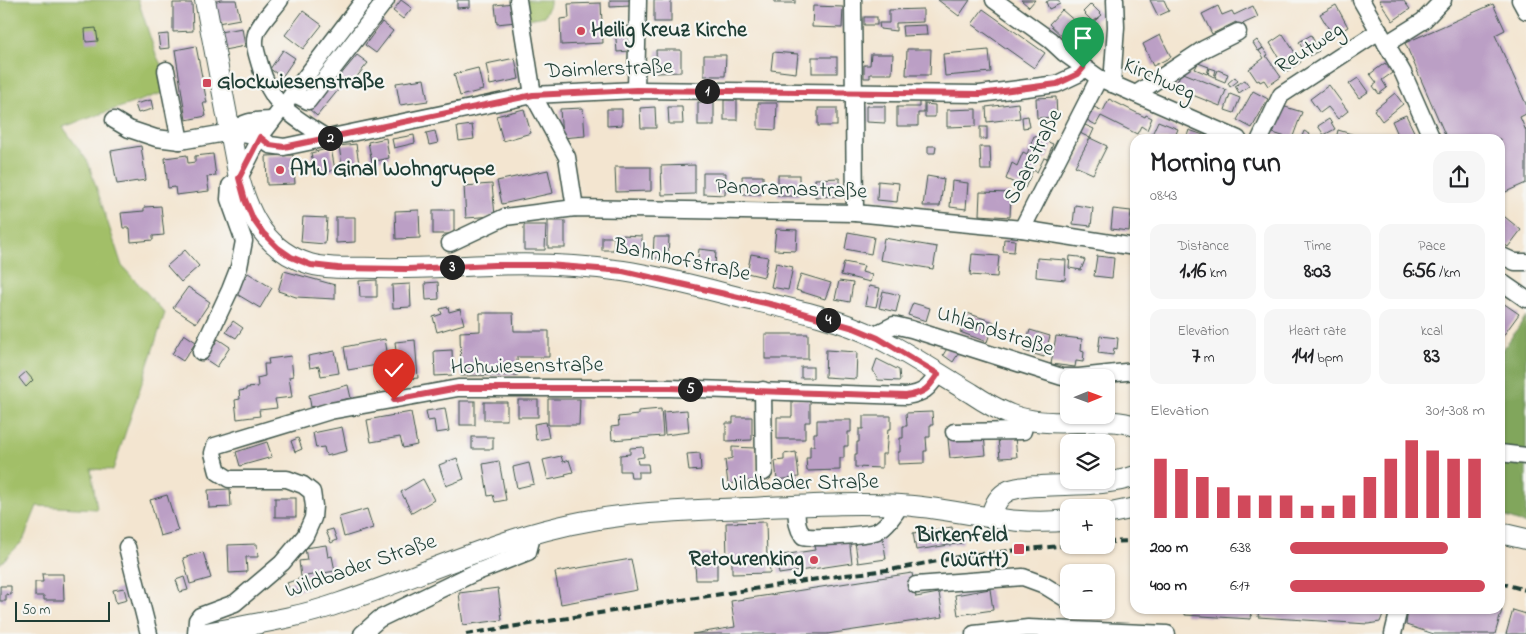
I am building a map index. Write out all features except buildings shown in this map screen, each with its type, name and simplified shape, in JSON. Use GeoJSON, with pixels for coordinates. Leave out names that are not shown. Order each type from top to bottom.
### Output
{"type":"FeatureCollection","features":[{"type":"Feature","properties":{"kind":"main road","name":"Bahnhofstraße"},"geometry":{"type":"LineString","coordinates":[[205,0],[239,178],[250,212],[263,233],[278,248],[291,257],[311,265],[338,268],[407,269],[494,265],[548,265],[623,271],[774,305],[838,323],[878,338],[1011,415],[1026,419],[1069,423],[1116,422],[1130,425]]}},
{"type":"Feature","properties":{"kind":"main road"},"geometry":{"type":"LineString","coordinates":[[991,518],[998,500],[1010,491],[1030,487],[1115,481],[1130,477]]}},
{"type":"Feature","properties":{"kind":"main road","name":"Wildbader Straße"},"geometry":{"type":"LineString","coordinates":[[198,629],[298,616],[337,604],[487,547],[533,532],[619,516],[676,511],[796,506],[900,505],[1036,523],[1060,521]]}},
{"type":"Feature","properties":{"kind":"main road"},"geometry":{"type":"LineString","coordinates":[[1115,512],[1130,509]]}},
{"type":"Feature","properties":{"kind":"main road"},"geometry":{"type":"LineString","coordinates":[[1505,534],[1526,539]]}},
{"type":"Feature","properties":{"kind":"street"},"geometry":{"type":"LineString","coordinates":[[277,114],[254,46],[256,33],[280,0]]}},
{"type":"Feature","properties":{"kind":"street"},"geometry":{"type":"LineString","coordinates":[[201,352],[239,267],[244,241],[229,199],[230,186],[239,178],[260,137],[364,0]]}},
{"type":"Feature","properties":{"kind":"street"},"geometry":{"type":"LineString","coordinates":[[293,93],[308,101],[386,0]]}},
{"type":"Feature","properties":{"kind":"street"},"geometry":{"type":"LineString","coordinates":[[518,0],[533,95],[567,156],[575,208]]}},
{"type":"Feature","properties":{"kind":"street"},"geometry":{"type":"LineString","coordinates":[[636,90],[632,65],[638,0]]}},
{"type":"Feature","properties":{"kind":"street"},"geometry":{"type":"LineString","coordinates":[[853,0],[855,213]]}},
{"type":"Feature","properties":{"kind":"street","name":"Kirchweg"},"geometry":{"type":"LineString","coordinates":[[994,0],[1050,40],[1064,54],[1083,68],[1106,81],[1227,134]]}},
{"type":"Feature","properties":{"kind":"street"},"geometry":{"type":"LineString","coordinates":[[1106,81],[1116,27],[1115,0]]}},
{"type":"Feature","properties":{"kind":"street"},"geometry":{"type":"LineString","coordinates":[[1361,0],[1403,73],[1430,134]]}},
{"type":"Feature","properties":{"kind":"street","name":"Reutweg"},"geometry":{"type":"LineString","coordinates":[[1262,134],[1281,95],[1382,37],[1423,21],[1443,0]]}},
{"type":"Feature","properties":{"kind":"street"},"geometry":{"type":"LineString","coordinates":[[1520,0],[1526,10]]}},
{"type":"Feature","properties":{"kind":"street"},"geometry":{"type":"LineString","coordinates":[[1136,94],[1204,49],[1238,32]]}},
{"type":"Feature","properties":{"kind":"street","name":"Daimlerstraße"},"geometry":{"type":"LineString","coordinates":[[260,137],[270,145],[284,147],[533,95],[636,90],[980,94],[1057,84],[1078,74],[1083,68]]}},
{"type":"Feature","properties":{"kind":"street"},"geometry":{"type":"LineString","coordinates":[[166,70],[180,141]]}},
{"type":"Feature","properties":{"kind":"street","name":"Saarstraße"},"geometry":{"type":"LineString","coordinates":[[1022,229],[1106,81]]}},
{"type":"Feature","properties":{"kind":"street"},"geometry":{"type":"LineString","coordinates":[[231,132],[242,123],[277,114],[328,139]]}},
{"type":"Feature","properties":{"kind":"street"},"geometry":{"type":"LineString","coordinates":[[114,120],[129,129],[156,138],[180,141],[231,132],[260,137]]}},
{"type":"Feature","properties":{"kind":"street","name":"Panoramastraße"},"geometry":{"type":"LineString","coordinates":[[450,243],[505,217],[575,208],[855,213],[1022,229],[1130,246]]}},
{"type":"Feature","properties":{"kind":"street"},"geometry":{"type":"LineString","coordinates":[[1505,257],[1515,262],[1526,262]]}},
{"type":"Feature","properties":{"kind":"street"},"geometry":{"type":"LineString","coordinates":[[1505,284],[1526,299]]}},
{"type":"Feature","properties":{"kind":"street","name":"Uhlandstraße"},"geometry":{"type":"LineString","coordinates":[[878,338],[882,331],[894,325],[1060,376]]}},
{"type":"Feature","properties":{"kind":"street","name":"Uhlandstraße"},"geometry":{"type":"LineString","coordinates":[[1115,374],[1130,372]]}},
{"type":"Feature","properties":{"kind":"street","name":"Hohwiesenstraße"},"geometry":{"type":"LineString","coordinates":[[198,629],[200,616],[235,603],[282,563],[305,536],[313,518],[312,492],[303,485],[287,479],[229,479],[218,472],[213,453],[215,446],[330,411],[458,388],[670,383],[763,390],[906,396],[919,394],[929,388],[938,374]]}},
{"type":"Feature","properties":{"kind":"street"},"geometry":{"type":"LineString","coordinates":[[763,390],[764,472]]}},
{"type":"Feature","properties":{"kind":"street"},"geometry":{"type":"LineString","coordinates":[[954,432],[1023,431],[1026,419]]}},
{"type":"Feature","properties":{"kind":"street"},"geometry":{"type":"LineString","coordinates":[[1505,454],[1526,456]]}},
{"type":"Feature","properties":{"kind":"street"},"geometry":{"type":"LineString","coordinates":[[796,506],[797,527],[803,536],[816,538],[877,531],[896,515],[900,505]]}},
{"type":"Feature","properties":{"kind":"street","name":"Wildbader Straße"},"geometry":{"type":"LineString","coordinates":[[362,634],[378,619],[472,574],[528,552],[533,532]]}},
{"type":"Feature","properties":{"kind":"street"},"geometry":{"type":"LineString","coordinates":[[127,547],[149,634]]}},
{"type":"Feature","properties":{"kind":"street"},"geometry":{"type":"LineString","coordinates":[[916,585],[1023,577],[1042,584],[1060,595]]}},
{"type":"Feature","properties":{"kind":"street"},"geometry":{"type":"LineString","coordinates":[[1393,634],[1398,614]]}},
{"type":"Feature","properties":{"kind":"street"},"geometry":{"type":"LineString","coordinates":[[1067,631],[1073,619]]}},
{"type":"Feature","properties":{"kind":"street"},"geometry":{"type":"LineString","coordinates":[[974,634],[1028,628],[1167,634]]}},
{"type":"Feature","properties":{"kind":"street"},"geometry":{"type":"LineString","coordinates":[[348,634],[354,634]]}},
{"type":"Feature","properties":{"kind":"green space"},"geometry":{"type":"Polygon","coordinates":[[[0,0],[138,0],[156,55],[164,70],[168,91],[63,127],[88,162],[122,266],[165,313],[113,470],[91,469],[97,509],[37,506],[23,541],[0,564],[0,0]]]}},
{"type":"Feature","properties":{"kind":"green space"},"geometry":{"type":"Polygon","coordinates":[[[527,0],[550,0],[544,16],[529,19],[527,0]]]}},
{"type":"Feature","properties":{"kind":"green space"},"geometry":{"type":"Polygon","coordinates":[[[1526,316],[1526,524],[1505,517],[1505,347],[1526,316]]]}},
{"type":"Feature","properties":{"kind":"railway"},"geometry":{"type":"LineString","coordinates":[[1115,542],[1130,541]]}},
{"type":"Feature","properties":{"kind":"railway"},"geometry":{"type":"LineString","coordinates":[[466,634],[830,577],[895,569],[969,555],[1060,546]]}},
{"type":"Feature","properties":{"kind":"railway"},"geometry":{"type":"LineString","coordinates":[[1505,584],[1526,590]]}},
{"type":"Feature","properties":{"kind":"place","name":"Heilig Kreuz Kirche"},"geometry":{"type":"Point","coordinates":[581,31]}},
{"type":"Feature","properties":{"kind":"place","name":"Glockwiesenstraße"},"geometry":{"type":"Point","coordinates":[207,83]}},
{"type":"Feature","properties":{"kind":"place","name":"AMJ Ginal Wohngruppe"},"geometry":{"type":"Point","coordinates":[280,170]}},
{"type":"Feature","properties":{"kind":"place","name":"Birkenfeld (Württ)"},"geometry":{"type":"Point","coordinates":[1019,549]}},
{"type":"Feature","properties":{"kind":"place","name":"Retourenking"},"geometry":{"type":"Point","coordinates":[814,560]}},
{"type":"Feature","properties":{"kind":"route"},"geometry":{"type":"LineString","coordinates":[[394,400],[458,388],[670,388],[906,396],[919,394],[929,388],[938,374],[906,353],[878,338],[831,320],[702,288],[623,271],[548,265],[494,265],[407,269],[338,268],[311,265],[291,257],[278,248],[263,233],[253,219],[245,200],[239,178],[260,137],[270,145],[284,147],[533,95],[636,90],[980,94],[1057,84],[1078,74],[1083,68]]}}]}
